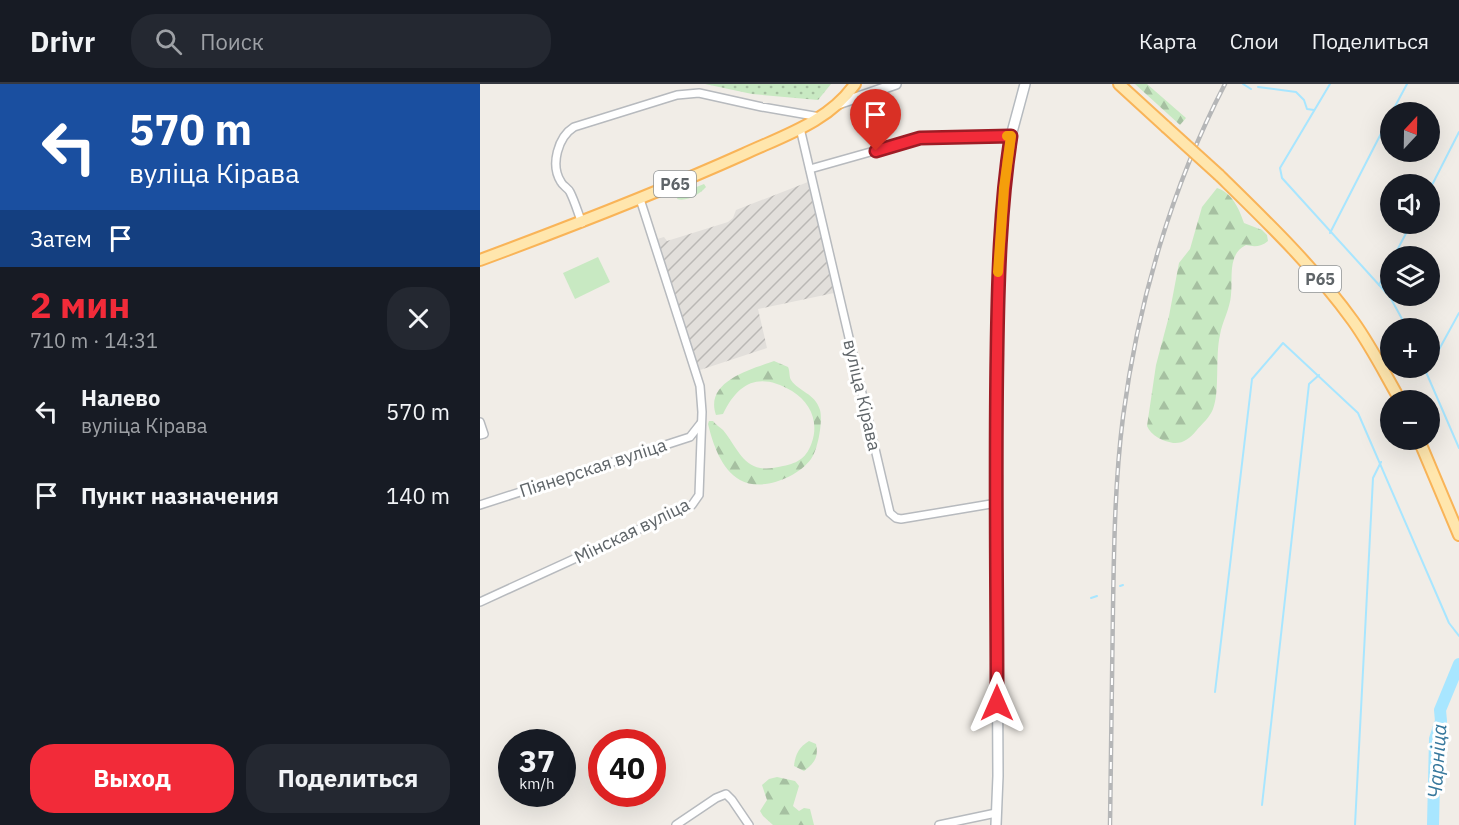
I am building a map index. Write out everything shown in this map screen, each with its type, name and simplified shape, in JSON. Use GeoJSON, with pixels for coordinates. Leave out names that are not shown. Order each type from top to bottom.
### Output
{"type":"FeatureCollection","features":[{"type":"Feature","properties":{"kind":"main road","name":"Р65"},"geometry":{"type":"LineString","coordinates":[[480,260],[582,223],[800,128],[838,104],[855,84]]}},
{"type":"Feature","properties":{"kind":"main road","name":"Р65"},"geometry":{"type":"LineString","coordinates":[[1119,84],[1219,175],[1310,266],[1354,322],[1394,390]]}},
{"type":"Feature","properties":{"kind":"main road"},"geometry":{"type":"LineString","coordinates":[[1423,450],[1459,535]]}},
{"type":"Feature","properties":{"kind":"street"},"geometry":{"type":"LineString","coordinates":[[838,104],[896,84]]}},
{"type":"Feature","properties":{"kind":"street"},"geometry":{"type":"LineString","coordinates":[[996,825],[999,262],[1005,178],[1011,136],[1025,84]]}},
{"type":"Feature","properties":{"kind":"street"},"geometry":{"type":"LineString","coordinates":[[582,223],[569,190],[560,181],[557,170],[560,144],[564,136],[574,127],[668,98],[699,93],[820,117]]}},
{"type":"Feature","properties":{"kind":"street","name":"вуліца Кірава"},"geometry":{"type":"LineString","coordinates":[[800,128],[890,513],[902,519],[997,502]]}},
{"type":"Feature","properties":{"kind":"street"},"geometry":{"type":"LineString","coordinates":[[810,170],[920,138],[1011,136]]}},
{"type":"Feature","properties":{"kind":"street","name":"Мінская вуліца"},"geometry":{"type":"LineString","coordinates":[[480,602],[692,505],[699,495],[700,386],[640,199]]}},
{"type":"Feature","properties":{"kind":"street"},"geometry":{"type":"LineString","coordinates":[[480,422],[484,434],[480,435]]}},
{"type":"Feature","properties":{"kind":"street","name":"Піянерская вуліца"},"geometry":{"type":"LineString","coordinates":[[480,505],[690,437],[701,423]]}},
{"type":"Feature","properties":{"kind":"street"},"geometry":{"type":"LineString","coordinates":[[676,825],[716,798],[726,794],[749,825]]}},
{"type":"Feature","properties":{"kind":"street"},"geometry":{"type":"LineString","coordinates":[[939,825],[996,813]]}},
{"type":"Feature","properties":{"kind":"shaded area"},"geometry":{"type":"Polygon","coordinates":[[[808,182],[834,293],[758,309],[767,348],[697,371],[657,239],[664,237],[667,241],[728,222],[733,218],[736,210],[808,182]]]}},
{"type":"Feature","properties":{"kind":"green space"},"geometry":{"type":"Polygon","coordinates":[[[705,84],[831,84],[818,100],[752,94],[705,84]]]}},
{"type":"Feature","properties":{"kind":"green space"},"geometry":{"type":"Polygon","coordinates":[[[1135,84],[1147,84],[1186,118],[1180,125],[1135,84]]]}},
{"type":"Feature","properties":{"kind":"green space"},"geometry":{"type":"Polygon","coordinates":[[[704,184],[706,187],[697,195],[677,199],[679,194],[704,184]]]}},
{"type":"Feature","properties":{"kind":"green space"},"geometry":{"type":"Polygon","coordinates":[[[1217,188],[1227,193],[1234,202],[1244,223],[1262,230],[1267,235],[1268,241],[1257,246],[1246,245],[1240,249],[1233,260],[1230,300],[1219,344],[1213,409],[1208,418],[1191,436],[1173,443],[1158,438],[1147,426],[1156,365],[1169,316],[1179,263],[1190,249],[1202,207],[1217,188]]]}},
{"type":"Feature","properties":{"kind":"green space"},"geometry":{"type":"Polygon","coordinates":[[[598,257],[610,282],[575,299],[563,273],[598,257]]]}},
{"type":"Feature","properties":{"kind":"green space"},"geometry":{"type":"Polygon","coordinates":[[[774,361],[788,367],[791,380],[818,404],[821,415],[819,435],[811,459],[797,472],[768,484],[749,483],[733,475],[723,463],[712,440],[709,421],[713,421],[723,430],[746,461],[760,468],[783,466],[798,461],[808,452],[814,434],[811,413],[804,401],[792,391],[770,382],[760,381],[743,387],[723,414],[716,415],[714,403],[723,385],[732,378],[774,361]]]}},
{"type":"Feature","properties":{"kind":"green space"},"geometry":{"type":"Polygon","coordinates":[[[809,741],[816,744],[817,753],[813,763],[804,771],[794,766],[800,749],[809,741]]]}},
{"type":"Feature","properties":{"kind":"green space"},"geometry":{"type":"Polygon","coordinates":[[[777,777],[795,781],[799,786],[793,806],[799,811],[804,808],[810,809],[814,825],[773,825],[763,816],[760,811],[767,800],[762,785],[769,779],[777,777]]]}},
{"type":"Feature","properties":{"kind":"waterway"},"geometry":{"type":"LineString","coordinates":[[1243,84],[1251,89]]}},
{"type":"Feature","properties":{"kind":"waterway"},"geometry":{"type":"LineString","coordinates":[[1330,84],[1280,168],[1282,178],[1390,297],[1402,318]]}},
{"type":"Feature","properties":{"kind":"waterway"},"geometry":{"type":"LineString","coordinates":[[1397,102],[1407,84]]}},
{"type":"Feature","properties":{"kind":"waterway"},"geometry":{"type":"LineString","coordinates":[[1258,87],[1296,92],[1304,100],[1307,109],[1314,110]]}},
{"type":"Feature","properties":{"kind":"waterway"},"geometry":{"type":"LineString","coordinates":[[1438,174],[1459,132]]}},
{"type":"Feature","properties":{"kind":"waterway"},"geometry":{"type":"LineString","coordinates":[[1330,233],[1380,136]]}},
{"type":"Feature","properties":{"kind":"waterway"},"geometry":{"type":"LineString","coordinates":[[1399,246],[1406,234]]}},
{"type":"Feature","properties":{"kind":"waterway"},"geometry":{"type":"LineString","coordinates":[[1440,348],[1459,313]]}},
{"type":"Feature","properties":{"kind":"waterway"},"geometry":{"type":"LineString","coordinates":[[1215,692],[1252,379],[1283,343],[1358,413],[1449,623],[1459,636]]}},
{"type":"Feature","properties":{"kind":"waterway"},"geometry":{"type":"LineString","coordinates":[[1262,805],[1309,384],[1319,375]]}},
{"type":"Feature","properties":{"kind":"waterway"},"geometry":{"type":"LineString","coordinates":[[1429,378],[1459,448]]}},
{"type":"Feature","properties":{"kind":"waterway"},"geometry":{"type":"LineString","coordinates":[[1355,825],[1373,478],[1381,462]]}},
{"type":"Feature","properties":{"kind":"waterway"},"geometry":{"type":"LineString","coordinates":[[1091,598],[1097,596]]}},
{"type":"Feature","properties":{"kind":"waterway","name":"Чарніца"},"geometry":{"type":"LineString","coordinates":[[1433,825],[1435,739],[1441,721],[1440,710],[1459,664]]}},
{"type":"Feature","properties":{"kind":"railway"},"geometry":{"type":"LineString","coordinates":[[1110,825],[1115,512],[1123,417],[1138,331],[1160,246],[1189,163],[1225,84]]}},
{"type":"Feature","properties":{"kind":"slow traffic"},"geometry":{"type":"LineString","coordinates":[[998,272],[1004,188],[1011,136],[1007,136]]}},
{"type":"Feature","properties":{"kind":"route"},"geometry":{"type":"LineString","coordinates":[[876,151],[920,138],[1011,136],[1005,178],[999,262],[996,407],[997,703]]}}]}
